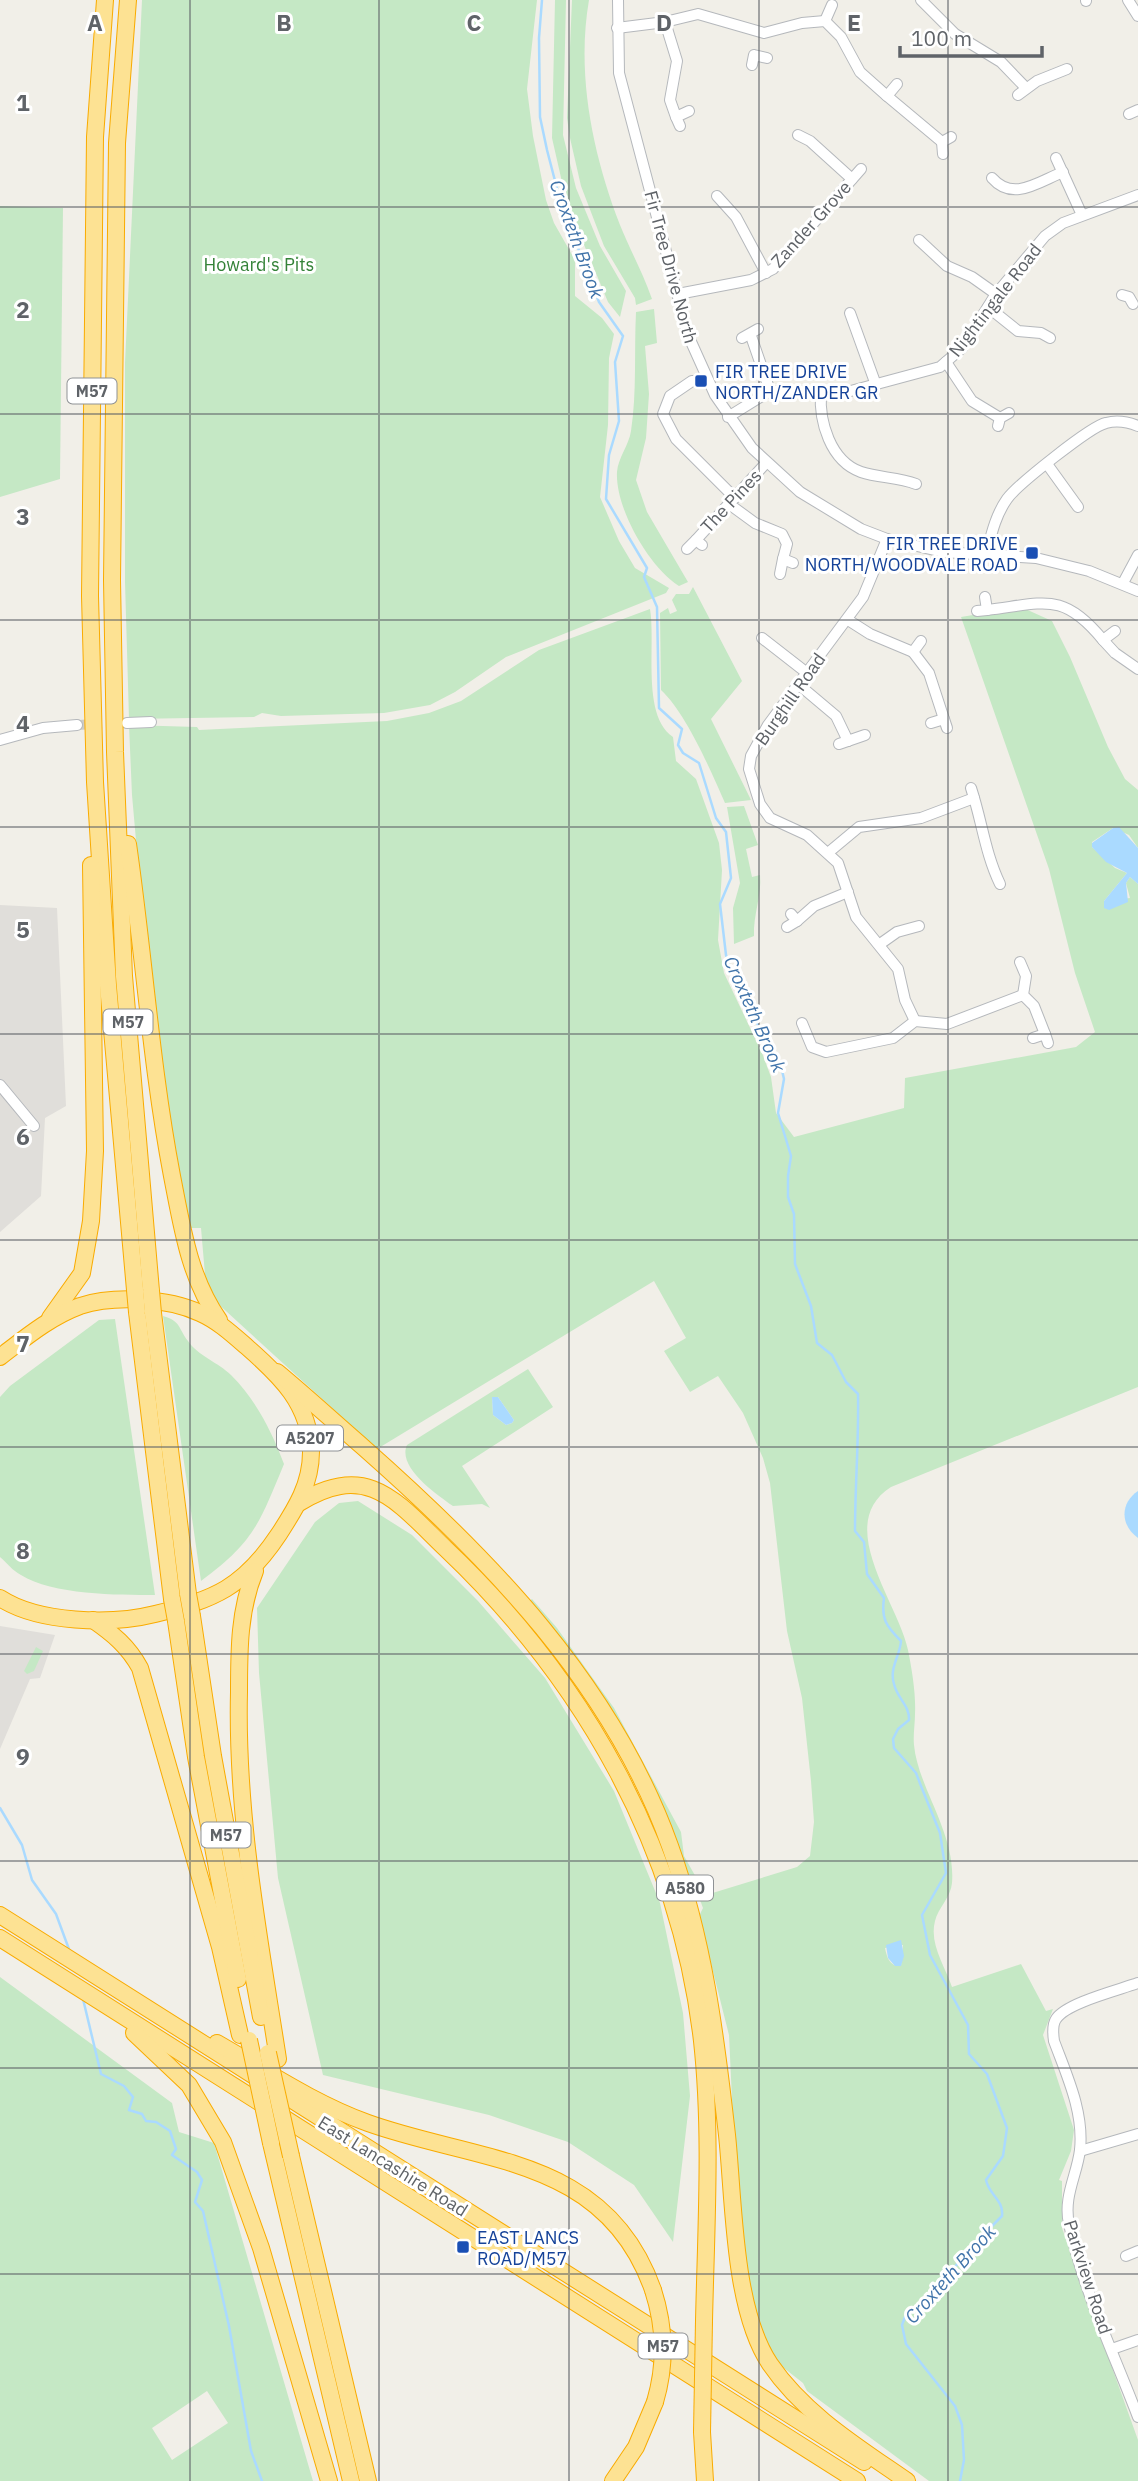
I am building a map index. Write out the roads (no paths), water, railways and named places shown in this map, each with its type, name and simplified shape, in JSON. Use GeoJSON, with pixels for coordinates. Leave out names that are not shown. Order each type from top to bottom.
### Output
{"type":"FeatureCollection","features":[{"type":"Feature","properties":{"kind":"highway","name":"M57"},"geometry":{"type":"LineString","coordinates":[[105,0],[95,137],[90,596],[95,782],[108,985],[143,1290]]}},
{"type":"Feature","properties":{"kind":"highway","name":"M57"},"geometry":{"type":"LineString","coordinates":[[128,0],[117,143],[112,580],[115,752],[124,976],[145,1313],[184,1619],[273,2056],[290,2156],[368,2481]]}},
{"type":"Feature","properties":{"kind":"highway"},"geometry":{"type":"LineString","coordinates":[[115,752],[166,1146],[196,1282],[223,1326]]}},
{"type":"Feature","properties":{"kind":"highway"},"geometry":{"type":"LineString","coordinates":[[47,1322],[82,1273],[91,1221],[95,1151],[91,847],[95,782]]}},
{"type":"Feature","properties":{"kind":"highway","name":"A5207"},"geometry":{"type":"LineString","coordinates":[[0,1357],[47,1322],[80,1306],[117,1301],[178,1305],[223,1326],[276,1372],[296,1399],[308,1428],[310,1466],[299,1503],[257,1565],[239,1582],[200,1603],[123,1620],[0,1612]]}},
{"type":"Feature","properties":{"kind":"highway","name":"A580"},"geometry":{"type":"LineString","coordinates":[[276,1372],[397,1478],[499,1577],[574,1667],[609,1717],[653,1805],[692,1908],[711,2003],[743,2285],[758,2342],[780,2377],[803,2403],[907,2481]]}},
{"type":"Feature","properties":{"kind":"highway","name":"A580"},"geometry":{"type":"LineString","coordinates":[[299,1503],[327,1488],[356,1483],[380,1491],[401,1507],[492,1594],[529,1636],[590,1722],[625,1780],[676,1916],[688,1961],[701,2039],[707,2141],[702,2432],[705,2481]]}},
{"type":"Feature","properties":{"kind":"highway"},"geometry":{"type":"LineString","coordinates":[[257,1565],[242,1609],[239,1643],[241,1802],[273,2056]]}},
{"type":"Feature","properties":{"kind":"highway","name":"A5207"},"geometry":{"type":"LineString","coordinates":[[0,1598],[24,1612]]}},
{"type":"Feature","properties":{"kind":"highway"},"geometry":{"type":"LineString","coordinates":[[92,1619],[118,1638],[140,1668],[245,2037]]}},
{"type":"Feature","properties":{"kind":"highway","name":"M57"},"geometry":{"type":"LineString","coordinates":[[184,1619],[197,1757],[245,2037],[260,2090],[351,2481]]}},
{"type":"Feature","properties":{"kind":"highway","name":"East Lancashire Road"},"geometry":{"type":"LineString","coordinates":[[0,1915],[757,2397],[895,2481]]}},
{"type":"Feature","properties":{"kind":"highway"},"geometry":{"type":"LineString","coordinates":[[0,1930],[49,1969]]}},
{"type":"Feature","properties":{"kind":"highway","name":"East Lancashire Road"},"geometry":{"type":"LineString","coordinates":[[0,1938],[856,2481]]}},
{"type":"Feature","properties":{"kind":"highway"},"geometry":{"type":"LineString","coordinates":[[84,1992],[157,2052],[195,2093],[213,2119],[237,2177],[261,2248],[329,2481]]}},
{"type":"Feature","properties":{"kind":"highway","name":"M57"},"geometry":{"type":"LineString","coordinates":[[119,1992],[180,2022],[331,2108],[358,2119],[517,2162],[567,2185],[598,2207],[623,2233],[642,2263],[653,2290],[663,2339],[662,2369],[655,2402],[636,2447],[613,2481]]}},
{"type":"Feature","properties":{"kind":"street","name":"Fir Tree Drive North"},"geometry":{"type":"LineString","coordinates":[[618,0],[616,52],[623,92],[694,351],[728,416],[766,463],[800,492],[837,515],[887,539],[943,552],[1036,558],[1123,583],[1138,591]]}},
{"type":"Feature","properties":{"kind":"street"},"geometry":{"type":"LineString","coordinates":[[921,0],[955,34],[1001,62],[1022,91],[1069,68]]}},
{"type":"Feature","properties":{"kind":"street"},"geometry":{"type":"LineString","coordinates":[[1128,0],[1138,16]]}},
{"type":"Feature","properties":{"kind":"street"},"geometry":{"type":"LineString","coordinates":[[825,21],[832,5]]}},
{"type":"Feature","properties":{"kind":"street"},"geometry":{"type":"LineString","coordinates":[[617,28],[704,14],[759,32],[825,21],[841,37],[860,72],[945,144]]}},
{"type":"Feature","properties":{"kind":"street"},"geometry":{"type":"LineString","coordinates":[[665,22],[677,61],[670,100],[678,122],[689,111]]}},
{"type":"Feature","properties":{"kind":"street"},"geometry":{"type":"LineString","coordinates":[[759,32],[753,60],[767,58]]}},
{"type":"Feature","properties":{"kind":"street"},"geometry":{"type":"LineString","coordinates":[[887,96],[897,84]]}},
{"type":"Feature","properties":{"kind":"street"},"geometry":{"type":"LineString","coordinates":[[796,134],[810,141],[852,179]]}},
{"type":"Feature","properties":{"kind":"street"},"geometry":{"type":"LineString","coordinates":[[1056,158],[1082,215]]}},
{"type":"Feature","properties":{"kind":"street","name":"Zander Grove"},"geometry":{"type":"LineString","coordinates":[[678,294],[751,279],[766,273],[779,263],[861,169]]}},
{"type":"Feature","properties":{"kind":"street"},"geometry":{"type":"LineString","coordinates":[[992,177],[1002,188],[1011,191],[1063,172]]}},
{"type":"Feature","properties":{"kind":"street"},"geometry":{"type":"LineString","coordinates":[[716,195],[736,217],[766,273]]}},
{"type":"Feature","properties":{"kind":"street","name":"Nightingale Road"},"geometry":{"type":"LineString","coordinates":[[728,416],[770,391],[795,389],[821,393],[847,392],[932,370],[962,348],[996,294],[1045,236],[1082,215],[1138,195]]}},
{"type":"Feature","properties":{"kind":"street"},"geometry":{"type":"LineString","coordinates":[[918,238],[947,266],[972,277],[996,294]]}},
{"type":"Feature","properties":{"kind":"street"},"geometry":{"type":"LineString","coordinates":[[988,307],[1018,331],[1041,333],[1051,339]]}},
{"type":"Feature","properties":{"kind":"street"},"geometry":{"type":"LineString","coordinates":[[850,312],[876,385]]}},
{"type":"Feature","properties":{"kind":"street"},"geometry":{"type":"LineString","coordinates":[[750,334],[770,391]]}},
{"type":"Feature","properties":{"kind":"street"},"geometry":{"type":"LineString","coordinates":[[946,362],[972,401],[1002,419]]}},
{"type":"Feature","properties":{"kind":"street"},"geometry":{"type":"LineString","coordinates":[[692,381],[670,396],[663,414],[676,439],[732,501],[755,523],[782,534],[787,544],[788,561],[780,574]]}},
{"type":"Feature","properties":{"kind":"street"},"geometry":{"type":"LineString","coordinates":[[821,393],[820,415],[825,432],[849,464],[862,473],[918,484]]}},
{"type":"Feature","properties":{"kind":"street"},"geometry":{"type":"LineString","coordinates":[[986,555],[995,523],[1007,499],[1026,478],[1098,425],[1114,422],[1138,426]]}},
{"type":"Feature","properties":{"kind":"street","name":"The Pines"},"geometry":{"type":"LineString","coordinates":[[687,549],[699,542],[766,463]]}},
{"type":"Feature","properties":{"kind":"street"},"geometry":{"type":"LineString","coordinates":[[1047,464],[1078,509]]}},
{"type":"Feature","properties":{"kind":"street","name":"Burghill Road"},"geometry":{"type":"LineString","coordinates":[[887,539],[871,584],[848,620],[798,684],[756,746],[749,763],[750,776],[760,804],[770,818],[807,835],[828,852],[842,870],[856,917],[898,969],[905,1000],[915,1021]]}},
{"type":"Feature","properties":{"kind":"street"},"geometry":{"type":"LineString","coordinates":[[1123,583],[1138,555]]}},
{"type":"Feature","properties":{"kind":"street"},"geometry":{"type":"LineString","coordinates":[[985,597],[982,610],[1058,603],[1081,615],[1115,653],[1138,669]]}},
{"type":"Feature","properties":{"kind":"street"},"geometry":{"type":"LineString","coordinates":[[848,620],[870,634],[914,652],[929,673],[946,723],[931,723]]}},
{"type":"Feature","properties":{"kind":"street"},"geometry":{"type":"LineString","coordinates":[[1103,640],[1115,631]]}},
{"type":"Feature","properties":{"kind":"street"},"geometry":{"type":"LineString","coordinates":[[761,639],[807,673]]}},
{"type":"Feature","properties":{"kind":"street"},"geometry":{"type":"LineString","coordinates":[[914,652],[921,642]]}},
{"type":"Feature","properties":{"kind":"street"},"geometry":{"type":"LineString","coordinates":[[798,684],[836,716],[843,743],[865,735]]}},
{"type":"Feature","properties":{"kind":"street"},"geometry":{"type":"LineString","coordinates":[[127,723],[151,722]]}},
{"type":"Feature","properties":{"kind":"street"},"geometry":{"type":"LineString","coordinates":[[0,740],[43,728],[77,725]]}},
{"type":"Feature","properties":{"kind":"street"},"geometry":{"type":"LineString","coordinates":[[828,852],[859,827],[921,818],[972,793],[986,853],[1001,885]]}},
{"type":"Feature","properties":{"kind":"street"},"geometry":{"type":"LineString","coordinates":[[792,921],[814,906],[848,892]]}},
{"type":"Feature","properties":{"kind":"street"},"geometry":{"type":"LineString","coordinates":[[880,944],[897,932],[921,925]]}},
{"type":"Feature","properties":{"kind":"street"},"geometry":{"type":"LineString","coordinates":[[1020,962],[1027,975],[1023,995]]}},
{"type":"Feature","properties":{"kind":"street"},"geometry":{"type":"LineString","coordinates":[[802,1022],[812,1047],[826,1052],[893,1038],[915,1021],[947,1024],[1014,996],[1023,995]]}},
{"type":"Feature","properties":{"kind":"street"},"geometry":{"type":"LineString","coordinates":[[1023,995],[1034,1006],[1046,1038],[1033,1038]]}},
{"type":"Feature","properties":{"kind":"street"},"geometry":{"type":"LineString","coordinates":[[0,1085],[34,1126]]}},
{"type":"Feature","properties":{"kind":"street","name":"Parkview Road"},"geometry":{"type":"LineString","coordinates":[[1138,1983],[1067,2010],[1056,2019],[1054,2041],[1081,2124],[1080,2151],[1067,2201],[1068,2222],[1138,2417]]}},
{"type":"Feature","properties":{"kind":"street"},"geometry":{"type":"LineString","coordinates":[[1080,2151],[1138,2134]]}},
{"type":"Feature","properties":{"kind":"street"},"geometry":{"type":"LineString","coordinates":[[1126,2256],[1138,2251]]}},
{"type":"Feature","properties":{"kind":"street"},"geometry":{"type":"LineString","coordinates":[[1112,2349],[1138,2340]]}},
{"type":"Feature","properties":{"kind":"water"},"geometry":{"type":"Polygon","coordinates":[[[1119,827],[1138,848],[1138,884],[1130,877],[1126,883],[1128,902],[1109,910],[1104,908],[1104,901],[1127,873],[1106,862],[1092,847],[1092,843],[1113,828],[1119,827]]]}},
{"type":"Feature","properties":{"kind":"water"},"geometry":{"type":"Polygon","coordinates":[[[492,1397],[498,1397],[514,1420],[512,1423],[506,1425],[493,1415],[492,1397]]]}},
{"type":"Feature","properties":{"kind":"water"},"geometry":{"type":"Polygon","coordinates":[[[1138,1491],[1138,1538],[1128,1527],[1124,1514],[1128,1502],[1138,1491]]]}},
{"type":"Feature","properties":{"kind":"water"},"geometry":{"type":"Polygon","coordinates":[[[901,1940],[904,1956],[901,1966],[895,1966],[888,1958],[886,1945],[901,1940]]]}},
{"type":"Feature","properties":{"kind":"waterway","name":"Croxteth Brook"},"geometry":{"type":"LineString","coordinates":[[542,0],[539,38],[540,117],[547,150],[561,204],[599,302],[623,336],[615,362],[619,421],[609,455],[606,499],[647,568],[644,577],[657,607],[659,708],[682,729],[678,745],[683,753],[699,763],[716,818],[726,832],[731,878],[720,904],[726,955],[733,977],[742,988],[767,1046],[780,1062],[784,1079],[778,1113],[791,1156],[788,1197],[794,1214],[795,1264],[811,1306],[817,1343],[832,1355],[846,1382],[858,1394],[855,1531],[864,1542],[867,1574],[884,1598],[886,1622],[901,1641],[893,1678],[909,1715],[909,1720],[898,1729],[893,1739],[894,1748],[916,1773],[940,1833],[946,1873],[922,1915],[930,1955],[968,2025],[969,2054],[987,2074],[1007,2128],[1003,2156],[986,2180],[1001,2206],[1002,2216],[970,2248],[934,2293],[905,2317],[902,2325],[906,2344],[955,2406],[962,2425],[964,2460],[960,2481]]}},
{"type":"Feature","properties":{"kind":"waterway"},"geometry":{"type":"LineString","coordinates":[[0,1808],[22,1845],[32,1880],[56,1914],[70,1952]]}},
{"type":"Feature","properties":{"kind":"waterway"},"geometry":{"type":"LineString","coordinates":[[83,1999],[101,2074],[124,2086],[133,2097],[129,2110],[142,2114],[146,2121],[156,2122],[170,2131],[176,2149],[172,2155],[197,2172],[202,2180],[195,2202],[203,2211],[229,2326],[251,2451],[262,2481]]}},
{"type":"Feature","properties":{"kind":"tunnel"},"geometry":{"type":"LineString","coordinates":[[77,725],[120,723]]}},
{"type":"Feature","properties":{"kind":"place","name":"FIR TREE DRIVE NORTH/ZANDER GR"},"geometry":{"type":"Point","coordinates":[701,381]}},
{"type":"Feature","properties":{"kind":"place","name":"FIR TREE DRIVE NORTH/WOODVALE ROAD"},"geometry":{"type":"Point","coordinates":[1032,553]}},
{"type":"Feature","properties":{"kind":"place","name":"EAST LANCS ROAD/M57"},"geometry":{"type":"Point","coordinates":[463,2247]}},
{"type":"Feature","properties":{"kind":"park label","name":"Howard's Pits"},"geometry":{"type":"Point","coordinates":[259,264]}}]}
